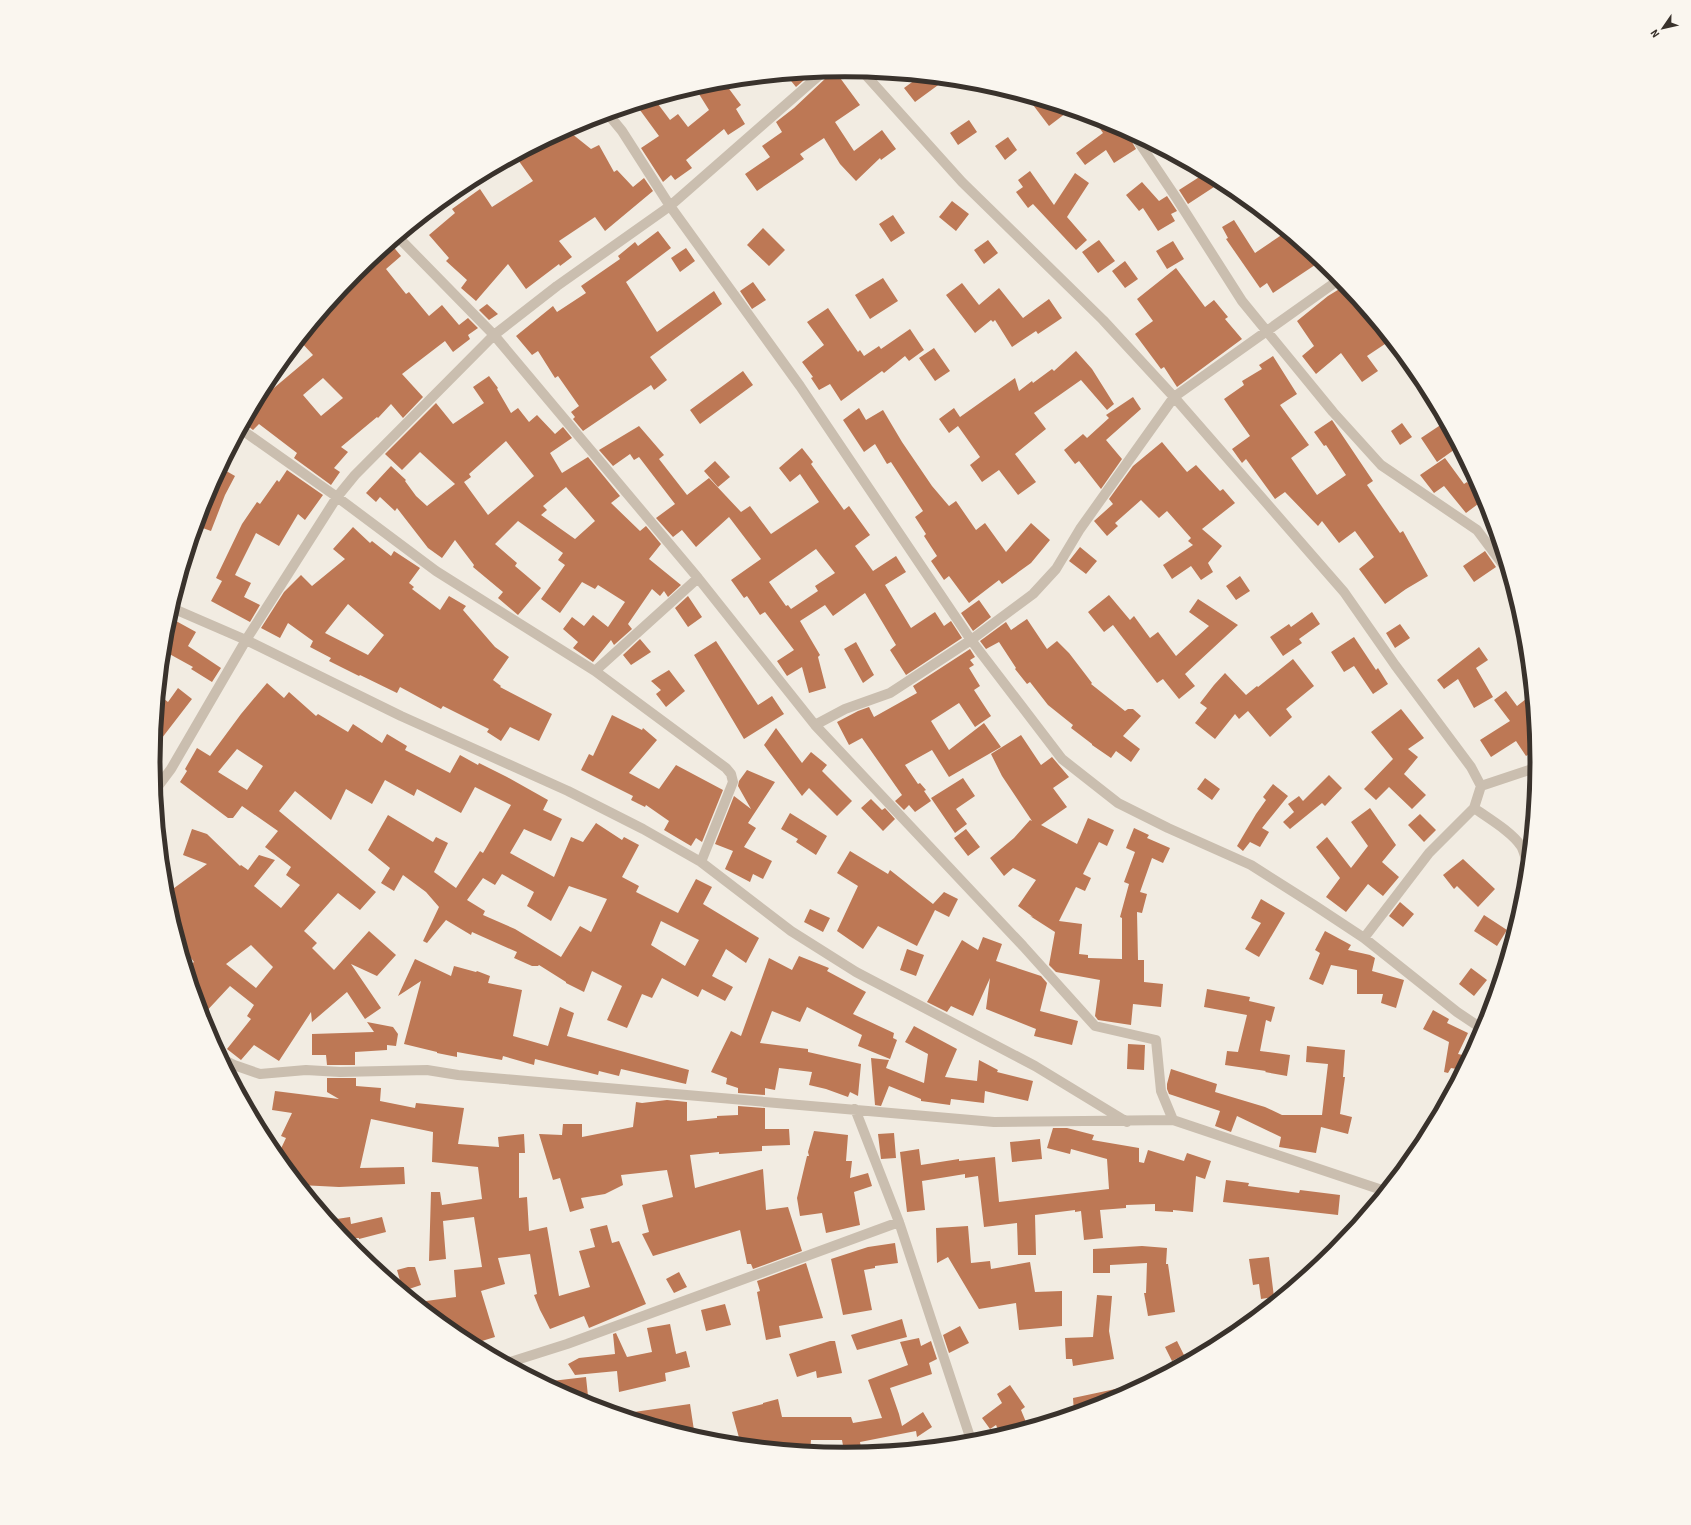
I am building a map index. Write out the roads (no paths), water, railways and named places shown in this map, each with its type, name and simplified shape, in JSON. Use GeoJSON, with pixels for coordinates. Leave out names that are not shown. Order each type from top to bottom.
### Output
{"type":"FeatureCollection","features":[{"type":"Feature","properties":{"kind":"street"},"geometry":{"type":"LineString","coordinates":[[868,77],[962,182],[1103,320],[1174,397],[1344,592],[1395,665],[1471,767],[1481,786],[1474,808],[1429,853],[1364,938]]}},
{"type":"Feature","properties":{"kind":"street"},"geometry":{"type":"LineString","coordinates":[[160,783],[171,769],[246,640],[337,497],[355,475],[494,335],[557,286],[670,206],[817,78]]}},
{"type":"Feature","properties":{"kind":"street"},"geometry":{"type":"LineString","coordinates":[[611,118],[622,131],[670,206],[800,386],[972,640],[1062,760],[1118,803],[1168,828],[1251,865],[1364,938],[1457,1012],[1478,1026]]}},
{"type":"Feature","properties":{"kind":"street"},"geometry":{"type":"LineString","coordinates":[[1140,144],[1242,301],[1333,412],[1381,465],[1477,530],[1501,562]]}},
{"type":"Feature","properties":{"kind":"street"},"geometry":{"type":"LineString","coordinates":[[402,241],[494,335],[698,578],[815,725],[1023,946],[1095,1026],[1156,1040],[1161,1091],[1173,1120]]}},
{"type":"Feature","properties":{"kind":"street"},"geometry":{"type":"LineString","coordinates":[[815,725],[845,709],[890,693],[972,640],[1033,594],[1056,569],[1080,529],[1174,397],[1335,283]]}},
{"type":"Feature","properties":{"kind":"street"},"geometry":{"type":"LineString","coordinates":[[245,432],[337,497],[436,571],[595,671],[726,768],[731,774],[733,782],[701,862]]}},
{"type":"Feature","properties":{"kind":"street"},"geometry":{"type":"LineString","coordinates":[[595,671],[698,578]]}},
{"type":"Feature","properties":{"kind":"street"},"geometry":{"type":"LineString","coordinates":[[177,610],[246,640],[400,716],[568,791],[701,862],[791,931],[856,972],[1035,1066],[1126,1122]]}},
{"type":"Feature","properties":{"kind":"street"},"geometry":{"type":"LineString","coordinates":[[1481,786],[1531,769]]}},
{"type":"Feature","properties":{"kind":"street"},"geometry":{"type":"LineString","coordinates":[[1474,808],[1511,836],[1521,847],[1524,857]]}},
{"type":"Feature","properties":{"kind":"street"},"geometry":{"type":"LineString","coordinates":[[229,1063],[260,1074],[306,1070],[340,1072],[427,1070],[458,1075],[701,1098],[855,1109],[994,1122],[1126,1122],[1173,1120],[1381,1190]]}},
{"type":"Feature","properties":{"kind":"street"},"geometry":{"type":"LineString","coordinates":[[855,1109],[899,1222],[970,1436]]}},
{"type":"Feature","properties":{"kind":"street"},"geometry":{"type":"LineString","coordinates":[[513,1361],[567,1344],[899,1222]]}}]}
